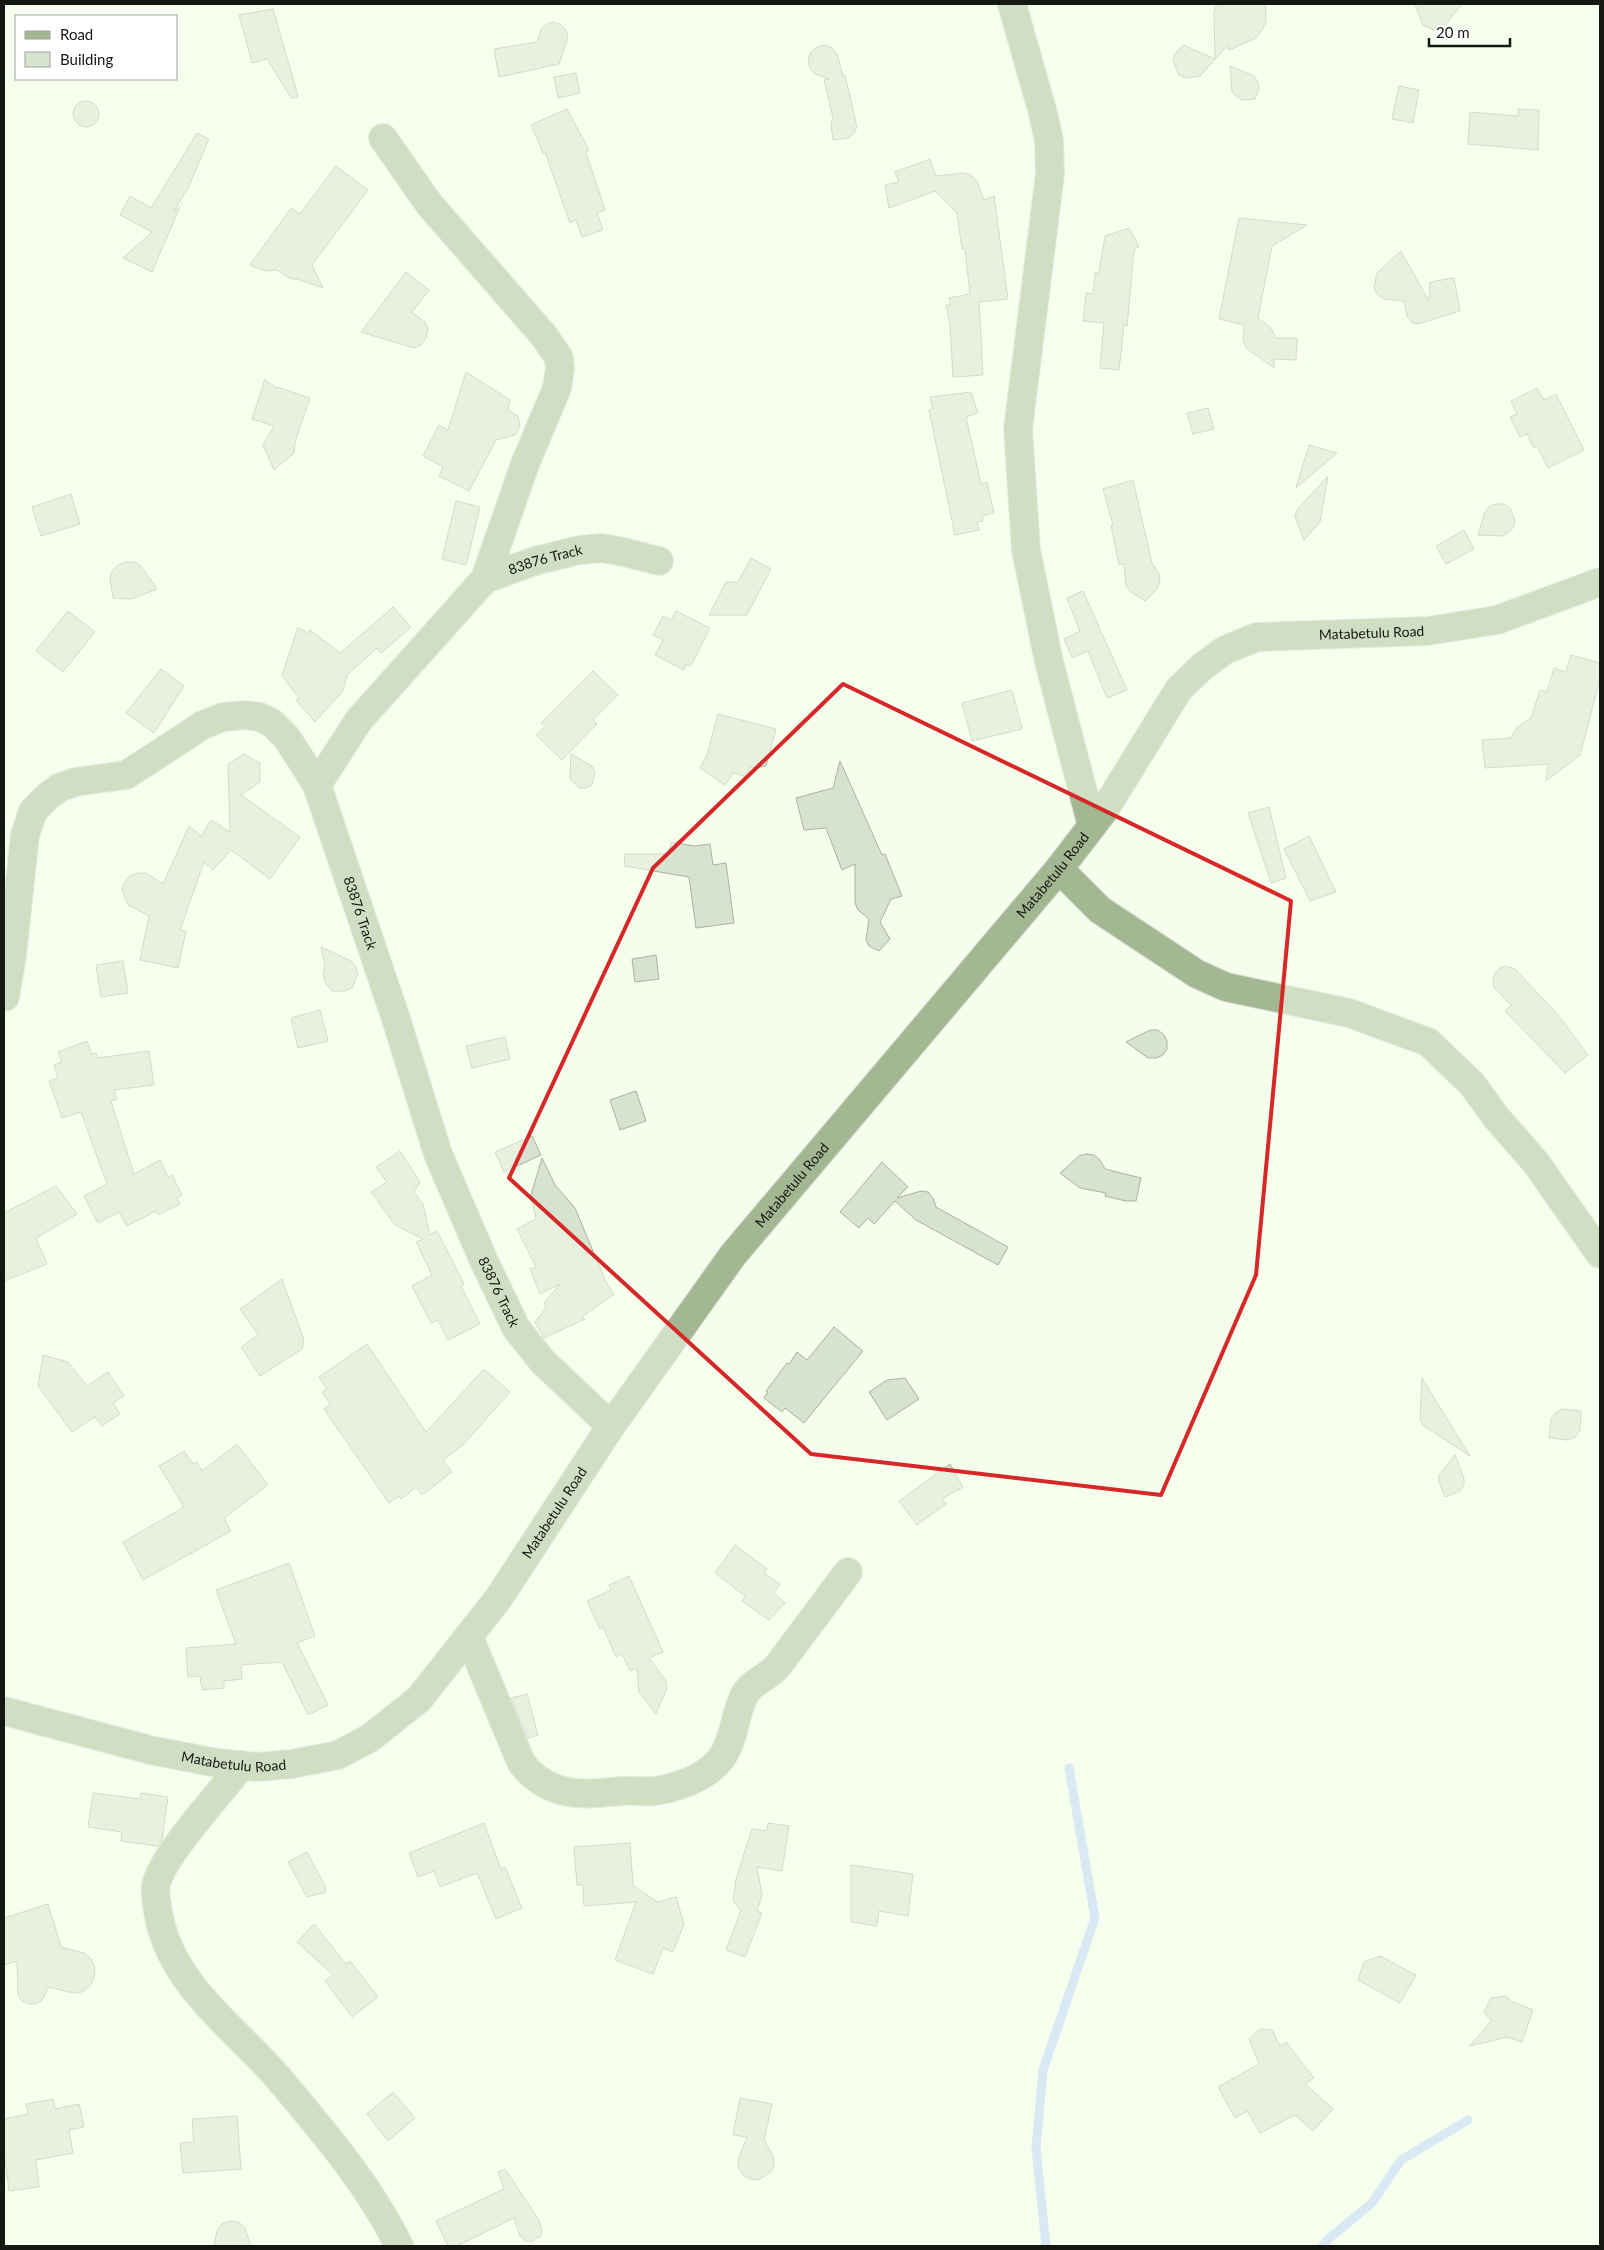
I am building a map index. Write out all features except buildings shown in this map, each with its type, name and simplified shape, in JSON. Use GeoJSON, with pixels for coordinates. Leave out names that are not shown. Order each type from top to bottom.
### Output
{"type":"FeatureCollection","features":[{"type":"Feature","properties":{"kind":"street"},"geometry":{"type":"LineString","coordinates":[[1012,4],[1049,141],[1050,174],[1018,429],[1026,550],[1048,662],[1092,826]]}},
{"type":"Feature","properties":{"kind":"street"},"geometry":{"type":"LineString","coordinates":[[383,138],[429,204],[545,337],[559,358],[560,368],[557,388],[525,464],[485,579]]}},
{"type":"Feature","properties":{"kind":"street","name":"83876 Track"},"geometry":{"type":"LineString","coordinates":[[611,1426],[543,1362],[516,1328],[484,1261],[438,1154],[396,1019],[317,785],[359,720],[485,579],[536,561],[579,550],[602,548],[619,550],[659,561]]}},
{"type":"Feature","properties":{"kind":"street","name":"Matabetulu Road"},"geometry":{"type":"LineString","coordinates":[[4,1712],[150,1750],[242,1765],[292,1764],[338,1755],[370,1738],[419,1699],[469,1637],[498,1599],[611,1426],[733,1255],[1059,869],[1105,810],[1179,689],[1203,666],[1225,650],[1257,637],[1426,631],[1496,620],[1600,582]]}},
{"type":"Feature","properties":{"kind":"street"},"geometry":{"type":"LineString","coordinates":[[5,997],[12,956],[25,835],[33,811],[59,788],[75,782],[126,775],[203,725],[223,717],[245,715],[260,717],[272,723],[287,738],[317,785]]}},
{"type":"Feature","properties":{"kind":"street"},"geometry":{"type":"LineString","coordinates":[[1059,869],[1100,910],[1197,974],[1226,987],[1349,1013],[1428,1042],[1472,1084],[1496,1117],[1536,1163],[1600,1254]]}},
{"type":"Feature","properties":{"kind":"street"},"geometry":{"type":"LineString","coordinates":[[469,1637],[521,1762],[528,1773],[556,1789],[576,1792],[595,1794],[656,1791],[684,1784],[702,1774],[719,1761],[726,1748],[745,1694],[753,1685],[770,1675],[777,1667],[848,1572]]}},
{"type":"Feature","properties":{"kind":"street"},"geometry":{"type":"LineString","coordinates":[[242,1765],[178,1844],[163,1868],[156,1884],[156,1905],[164,1935],[175,1963],[205,2004],[278,2078],[318,2127],[386,2218],[399,2246]]}},
{"type":"Feature","properties":{"kind":"highlighted area"},"geometry":{"type":"Polygon","coordinates":[[[843,684],[1291,901],[1256,1275],[1161,1495],[811,1454],[509,1178],[653,868],[843,684]]]}},
{"type":"Feature","properties":{"kind":"waterway"},"geometry":{"type":"LineString","coordinates":[[1046,2246],[1036,2148],[1043,2070],[1095,1918],[1069,1768]]}},
{"type":"Feature","properties":{"kind":"waterway"},"geometry":{"type":"LineString","coordinates":[[1323,2246],[1326,2241],[1372,2203],[1401,2160],[1468,2120]]}}]}
